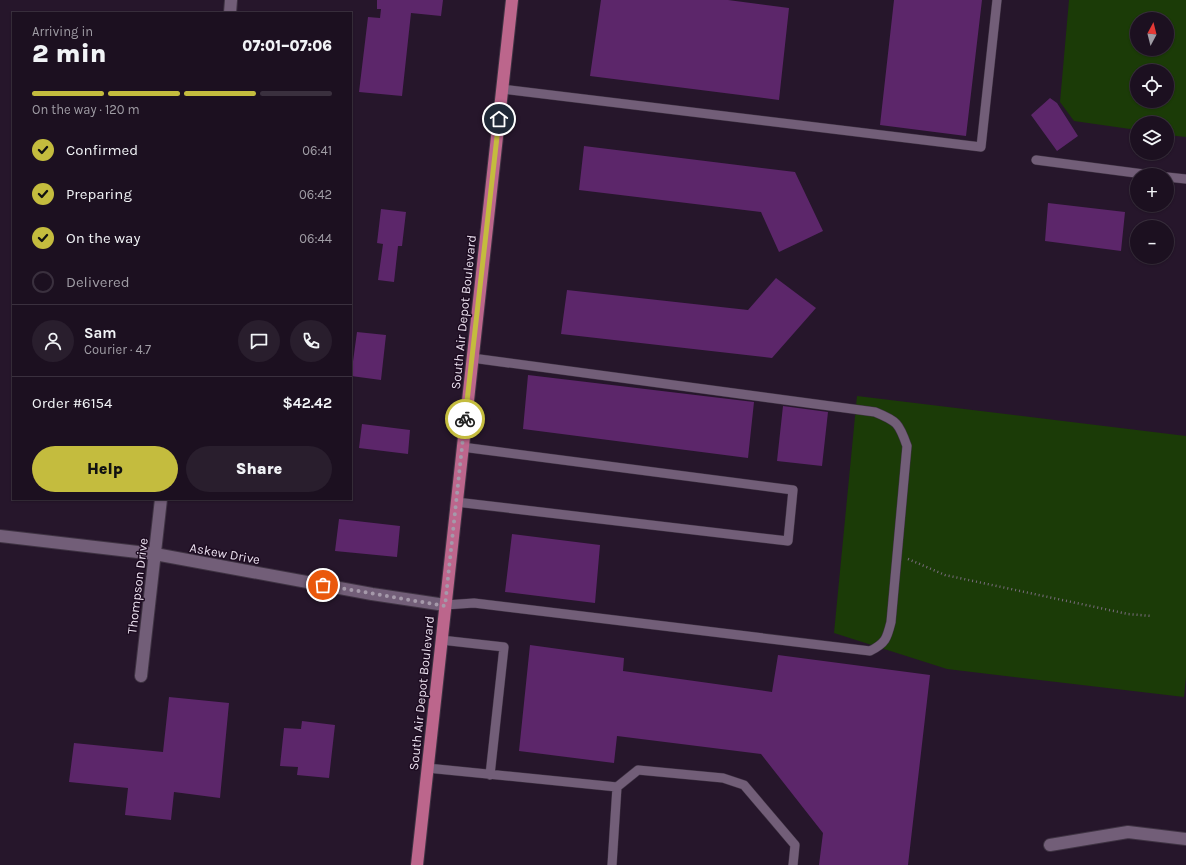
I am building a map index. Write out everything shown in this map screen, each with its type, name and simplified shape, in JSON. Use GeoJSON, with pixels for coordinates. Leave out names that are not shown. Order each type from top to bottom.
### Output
{"type":"FeatureCollection","features":[{"type":"Feature","properties":{"kind":"main road","name":"South Air Depot Boulevard"},"geometry":{"type":"LineString","coordinates":[[417,865],[512,0]]}},
{"type":"Feature","properties":{"kind":"street"},"geometry":{"type":"LineString","coordinates":[[230,12],[231,0]]}},
{"type":"Feature","properties":{"kind":"street","name":"Thompson Drive"},"geometry":{"type":"LineString","coordinates":[[141,676],[161,500]]}},
{"type":"Feature","properties":{"kind":"street","name":"Askew Drive"},"geometry":{"type":"LineString","coordinates":[[0,536],[156,554],[352,591],[445,606]]}},
{"type":"Feature","properties":{"kind":"street"},"geometry":{"type":"LineString","coordinates":[[1050,844],[1128,832],[1186,839]]}},
{"type":"Feature","properties":{"kind":"lane"},"geometry":{"type":"LineString","coordinates":[[502,89],[981,147],[997,0]]}},
{"type":"Feature","properties":{"kind":"lane"},"geometry":{"type":"LineString","coordinates":[[1036,160],[1130,172]]}},
{"type":"Feature","properties":{"kind":"lane"},"geometry":{"type":"LineString","coordinates":[[1174,178],[1186,180]]}},
{"type":"Feature","properties":{"kind":"lane"},"geometry":{"type":"LineString","coordinates":[[445,606],[474,603],[870,651],[879,647],[887,638],[891,622],[907,446],[901,431],[894,420],[875,412],[472,358]]}},
{"type":"Feature","properties":{"kind":"lane"},"geometry":{"type":"LineString","coordinates":[[456,502],[788,541],[794,490],[462,447]]}},
{"type":"Feature","properties":{"kind":"lane"},"geometry":{"type":"LineString","coordinates":[[441,640],[504,647],[490,775]]}},
{"type":"Feature","properties":{"kind":"lane"},"geometry":{"type":"LineString","coordinates":[[427,768],[617,787],[638,770],[723,778],[744,785],[795,845],[793,865]]}},
{"type":"Feature","properties":{"kind":"lane"},"geometry":{"type":"LineString","coordinates":[[612,865],[617,787]]}},
{"type":"Feature","properties":{"kind":"path"},"geometry":{"type":"LineString","coordinates":[[897,554],[945,575],[1128,614],[1151,616]]}},
{"type":"Feature","properties":{"kind":"green space"},"geometry":{"type":"Polygon","coordinates":[[[1069,0],[1186,0],[1186,137],[1174,136],[1174,116],[1130,116],[1130,129],[1074,121],[1060,102],[1069,0]]]}},
{"type":"Feature","properties":{"kind":"green space"},"geometry":{"type":"Polygon","coordinates":[[[857,396],[1186,436],[1186,677],[1184,697],[947,669],[834,633],[857,396]]]}},
{"type":"Feature","properties":{"kind":"building"},"geometry":{"type":"Polygon","coordinates":[[[377,0],[443,0],[441,16],[411,13],[402,96],[359,92],[368,17],[380,18],[381,9],[377,9],[377,0]]]}},
{"type":"Feature","properties":{"kind":"building"},"geometry":{"type":"Polygon","coordinates":[[[601,0],[728,0],[789,8],[779,100],[590,76],[601,0]]]}},
{"type":"Feature","properties":{"kind":"building"},"geometry":{"type":"Polygon","coordinates":[[[894,0],[982,0],[966,136],[880,125],[894,0]]]}},
{"type":"Feature","properties":{"kind":"building"},"geometry":{"type":"Polygon","coordinates":[[[1050,98],[1057,103],[1078,136],[1057,151],[1031,115],[1050,98]]]}},
{"type":"Feature","properties":{"kind":"building"},"geometry":{"type":"Polygon","coordinates":[[[584,146],[795,172],[823,231],[779,252],[761,212],[579,190],[584,146]]]}},
{"type":"Feature","properties":{"kind":"building"},"geometry":{"type":"Polygon","coordinates":[[[1048,203],[1125,212],[1121,251],[1045,241],[1048,203]]]}},
{"type":"Feature","properties":{"kind":"building"},"geometry":{"type":"Polygon","coordinates":[[[381,209],[406,212],[402,246],[398,246],[394,282],[378,280],[383,244],[377,243],[381,209]]]}},
{"type":"Feature","properties":{"kind":"building"},"geometry":{"type":"Polygon","coordinates":[[[776,278],[816,308],[772,358],[561,334],[567,290],[748,310],[776,278]]]}},
{"type":"Feature","properties":{"kind":"building"},"geometry":{"type":"Polygon","coordinates":[[[357,332],[386,335],[381,380],[352,376],[357,332]]]}},
{"type":"Feature","properties":{"kind":"building"},"geometry":{"type":"Polygon","coordinates":[[[528,375],[754,402],[748,458],[523,429],[528,375]]]}},
{"type":"Feature","properties":{"kind":"building"},"geometry":{"type":"Polygon","coordinates":[[[783,406],[828,412],[822,466],[777,461],[783,406]]]}},
{"type":"Feature","properties":{"kind":"building"},"geometry":{"type":"Polygon","coordinates":[[[362,424],[410,430],[408,454],[359,448],[362,424]]]}},
{"type":"Feature","properties":{"kind":"building"},"geometry":{"type":"Polygon","coordinates":[[[339,519],[400,526],[397,557],[335,551],[339,519]]]}},
{"type":"Feature","properties":{"kind":"building"},"geometry":{"type":"Polygon","coordinates":[[[512,534],[600,545],[595,603],[505,592],[512,534]]]}},
{"type":"Feature","properties":{"kind":"building"},"geometry":{"type":"Polygon","coordinates":[[[530,645],[624,658],[623,671],[772,692],[778,655],[930,675],[908,865],[819,865],[823,833],[761,754],[617,736],[614,763],[519,751],[530,645]]]}},
{"type":"Feature","properties":{"kind":"building"},"geometry":{"type":"Polygon","coordinates":[[[169,697],[229,703],[220,798],[174,792],[171,820],[125,815],[128,788],[69,782],[74,743],[163,752],[169,697]]]}},
{"type":"Feature","properties":{"kind":"building"},"geometry":{"type":"Polygon","coordinates":[[[302,721],[335,725],[329,778],[297,775],[298,767],[280,766],[284,728],[301,729],[302,721]]]}},
{"type":"Feature","properties":{"kind":"way so far"},"geometry":{"type":"LineString","coordinates":[[323,585],[445,606],[465,419]]}},
{"type":"Feature","properties":{"kind":"route"},"geometry":{"type":"LineString","coordinates":[[465,419],[499,119]]}}]}
